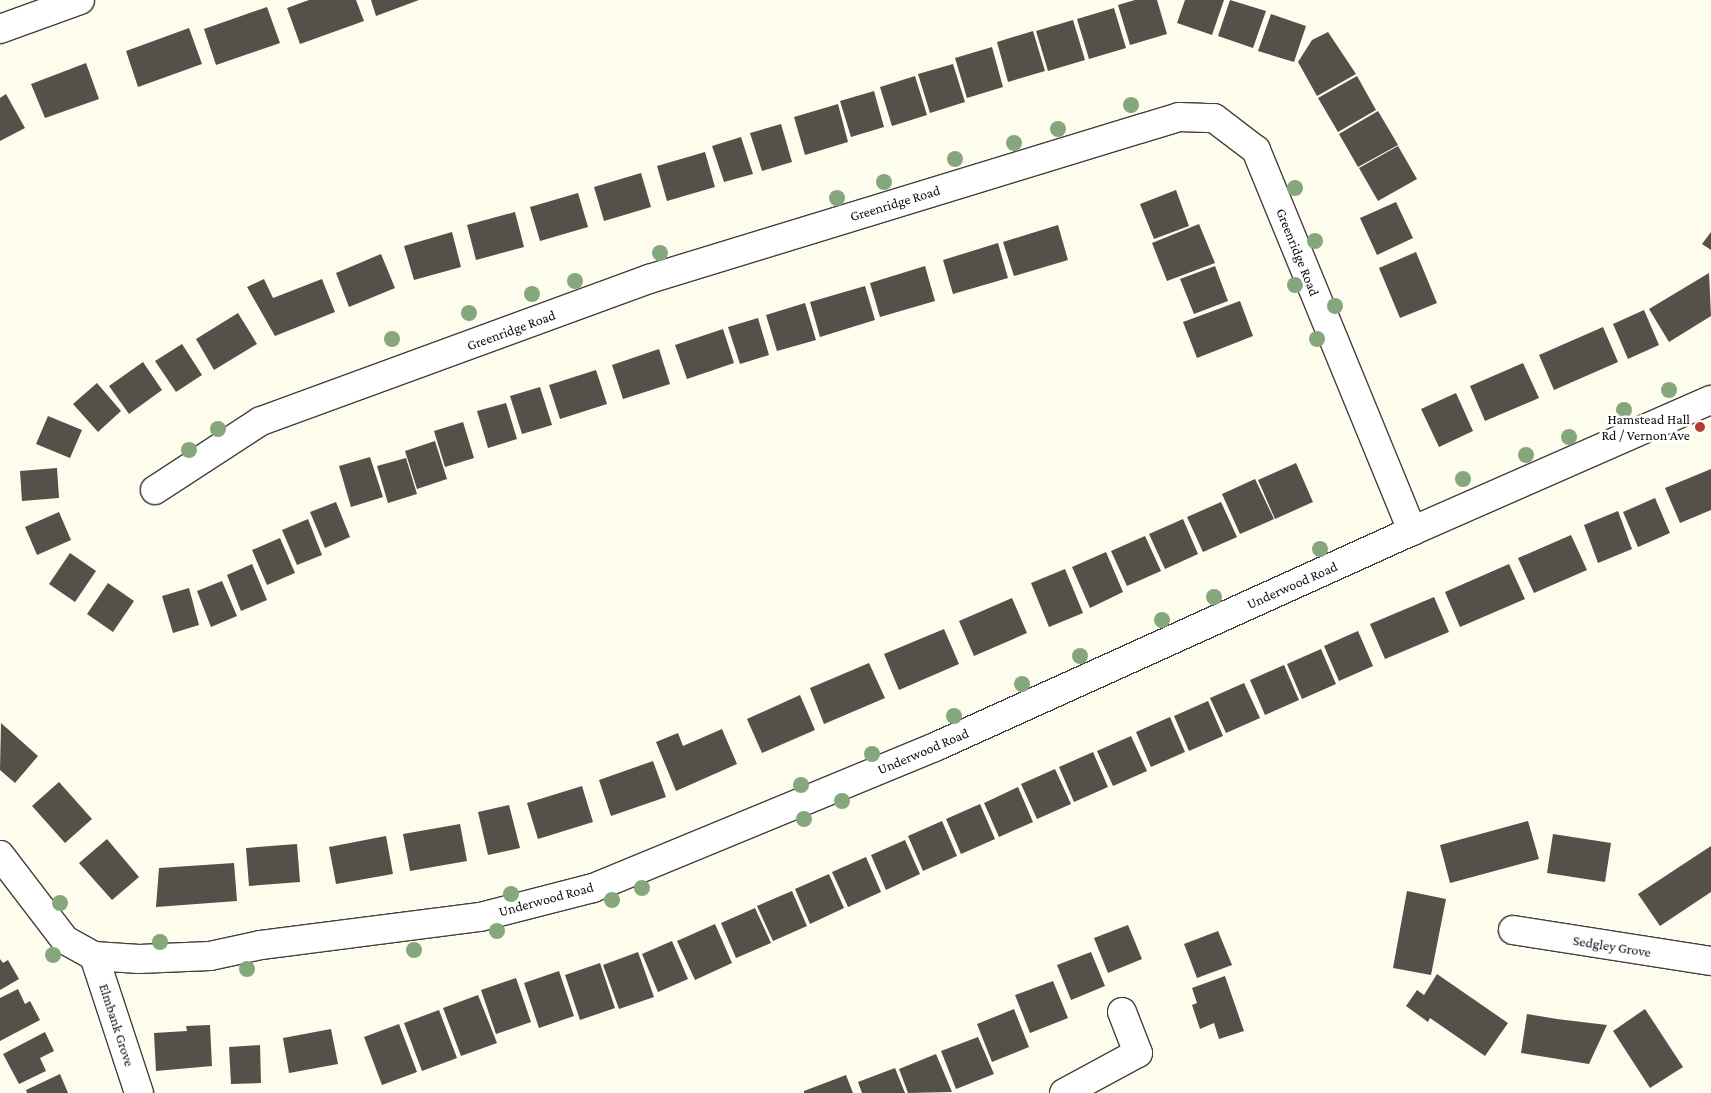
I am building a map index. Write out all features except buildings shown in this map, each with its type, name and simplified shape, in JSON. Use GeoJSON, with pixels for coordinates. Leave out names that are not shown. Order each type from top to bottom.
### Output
{"type":"FeatureCollection","features":[{"type":"Feature","properties":{"kind":"street"},"geometry":{"type":"LineString","coordinates":[[0,29],[80,0]]}},
{"type":"Feature","properties":{"kind":"street","name":"Greenridge Road"},"geometry":{"type":"LineString","coordinates":[[155,490],[261,421],[648,279],[1179,116],[1214,118],[1256,150],[1412,531]]}},
{"type":"Feature","properties":{"kind":"street","name":"Underwood Road"},"geometry":{"type":"LineString","coordinates":[[94,956],[139,959],[210,956],[261,946],[480,917],[592,888],[935,747],[1412,531],[1711,400]]}},
{"type":"Feature","properties":{"kind":"street"},"geometry":{"type":"LineString","coordinates":[[0,855],[65,940],[94,956]]}},
{"type":"Feature","properties":{"kind":"street","name":"Sedgley Grove"},"geometry":{"type":"LineString","coordinates":[[1513,930],[1711,962]]}},
{"type":"Feature","properties":{"kind":"street","name":"Elmbank Grove"},"geometry":{"type":"LineString","coordinates":[[94,956],[139,1093]]}},
{"type":"Feature","properties":{"kind":"street"},"geometry":{"type":"LineString","coordinates":[[1064,1093],[1138,1053],[1122,1012]]}},
{"type":"Feature","properties":{"kind":"place","name":"Hamstead Hall Rd / Vernon Ave"},"geometry":{"type":"Point","coordinates":[1700,427]}}]}
